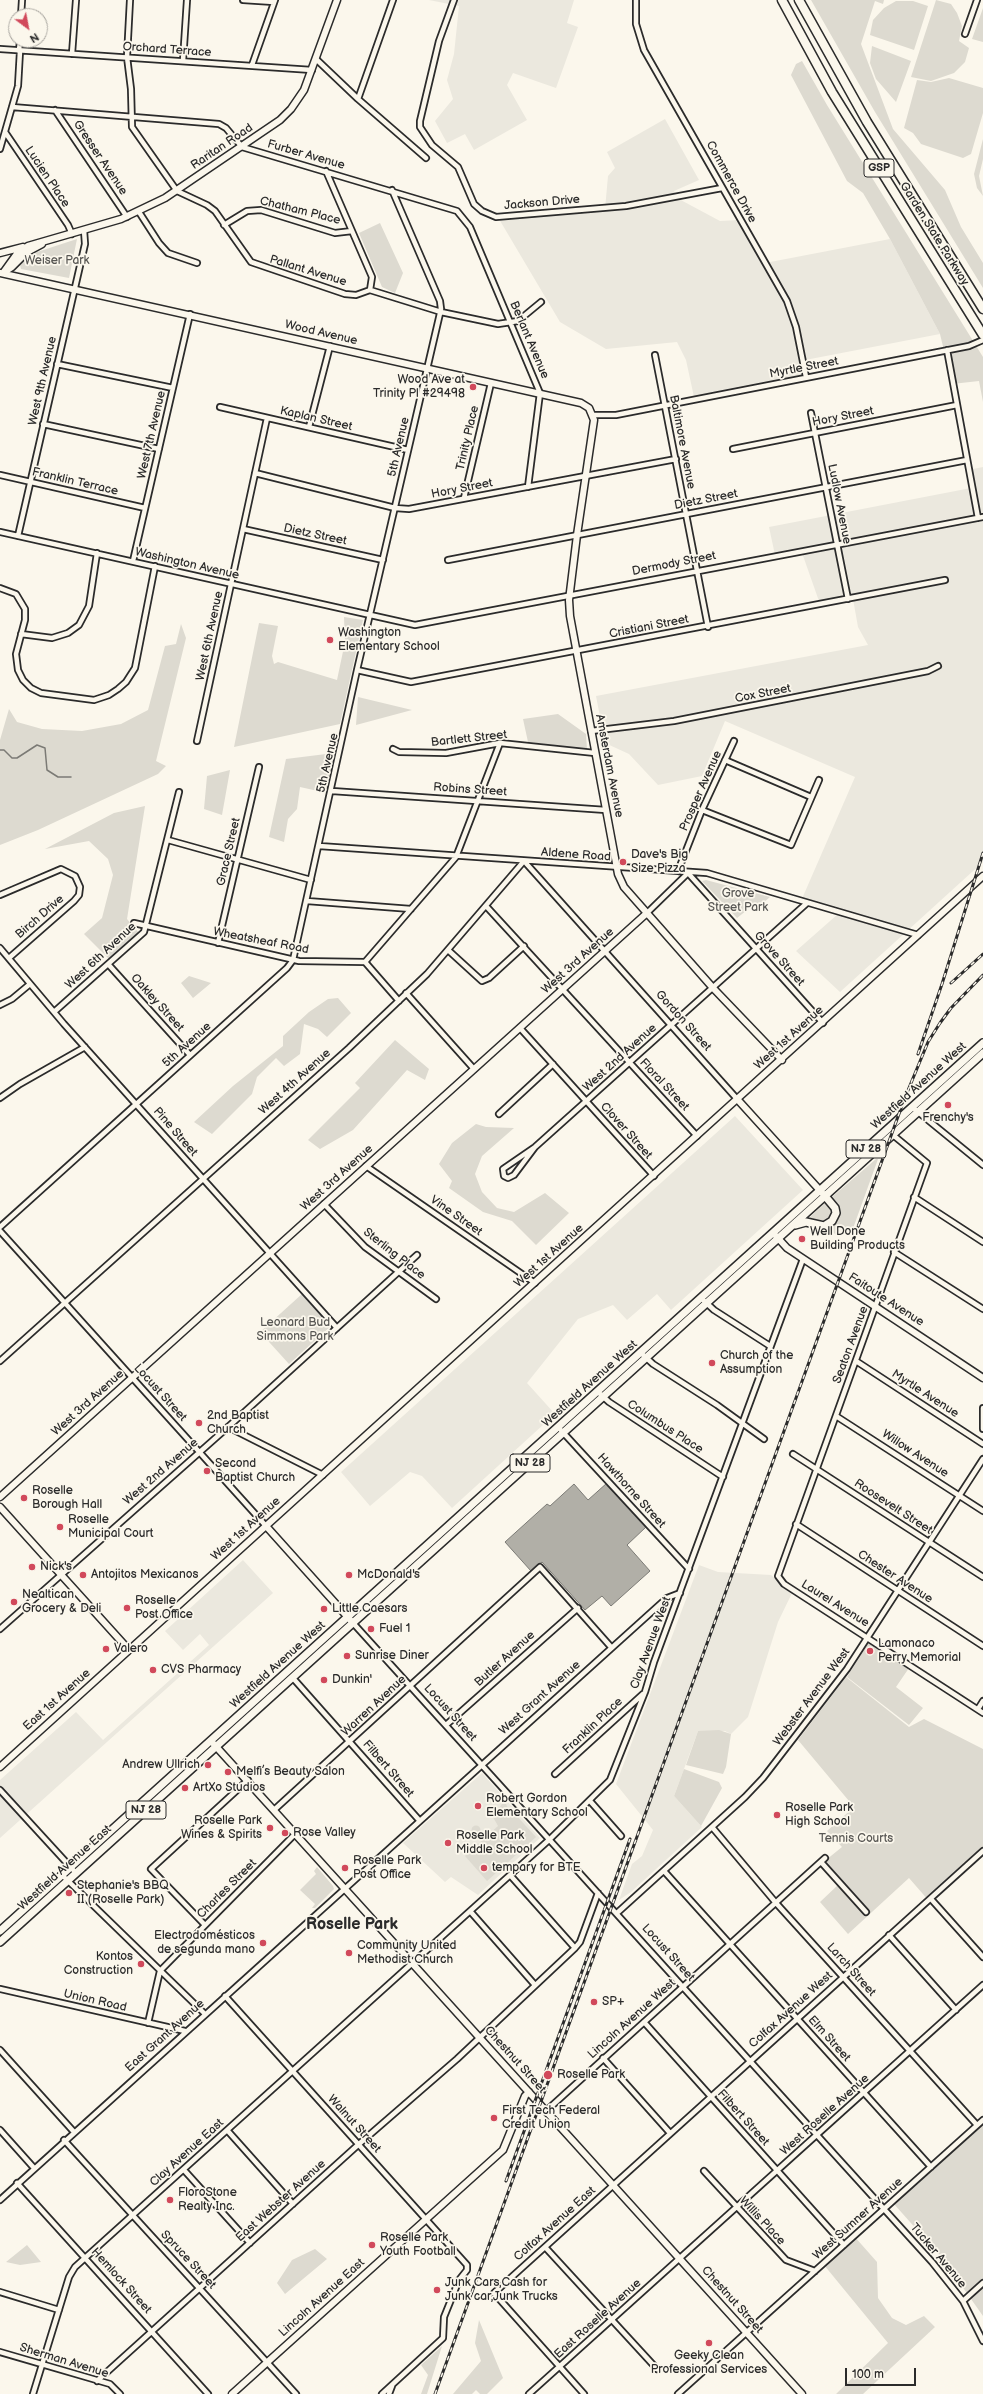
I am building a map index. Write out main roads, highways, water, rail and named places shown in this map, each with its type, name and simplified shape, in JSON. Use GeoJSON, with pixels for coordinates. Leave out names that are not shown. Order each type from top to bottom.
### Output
{"type":"FeatureCollection","features":[{"type":"Feature","properties":{"kind":"highway","name":"Garden State Parkway"},"geometry":{"type":"LineString","coordinates":[[782,0],[832,92],[983,336]]}},
{"type":"Feature","properties":{"kind":"highway","name":"Garden State Parkway"},"geometry":{"type":"LineString","coordinates":[[799,0],[852,98],[983,309]]}},
{"type":"Feature","properties":{"kind":"main road","name":"Westfield Avenue West"},"geometry":{"type":"LineString","coordinates":[[211,1740],[351,1620],[704,1300],[776,1229],[983,1043]]}},
{"type":"Feature","properties":{"kind":"main road","name":"Westfield Avenue West"},"geometry":{"type":"LineString","coordinates":[[704,1300],[777,1240],[983,1053]]}},
{"type":"Feature","properties":{"kind":"main road"},"geometry":{"type":"LineString","coordinates":[[792,1226],[806,1222],[824,1226],[832,1221],[836,1213],[835,1208],[825,1196]]}},
{"type":"Feature","properties":{"kind":"main road","name":"Westfield Avenue West"},"geometry":{"type":"LineString","coordinates":[[216,1746],[292,1677],[351,1620]]}},
{"type":"Feature","properties":{"kind":"main road","name":"Westfield Avenue East"},"geometry":{"type":"LineString","coordinates":[[74,1870],[211,1740]]}},
{"type":"Feature","properties":{"kind":"main road","name":"Westfield Avenue East"},"geometry":{"type":"LineString","coordinates":[[0,1931],[65,1878],[216,1746]]}},
{"type":"Feature","properties":{"kind":"main road","name":"Westfield Avenue East"},"geometry":{"type":"LineString","coordinates":[[0,1942],[65,1878]]}},
{"type":"Feature","properties":{"kind":"waterway"},"geometry":{"type":"LineString","coordinates":[[0,750],[4,750],[12,758],[17,758],[37,745],[45,748],[47,770],[58,777],[71,777]]}},
{"type":"Feature","properties":{"kind":"railway"},"geometry":{"type":"LineString","coordinates":[[918,1054],[942,984],[983,853]]}},
{"type":"Feature","properties":{"kind":"railway"},"geometry":{"type":"LineString","coordinates":[[951,983],[983,954]]}},
{"type":"Feature","properties":{"kind":"railway"},"geometry":{"type":"LineString","coordinates":[[435,2394],[904,1100],[928,1042],[940,1023],[951,1008],[983,975]]}},
{"type":"Feature","properties":{"kind":"railway"},"geometry":{"type":"LineString","coordinates":[[506,2181],[630,1839]]}},
{"type":"Feature","properties":{"kind":"place","name":"Wood Ave at Trinity Pl #29498"},"geometry":{"type":"Point","coordinates":[473,387]}},
{"type":"Feature","properties":{"kind":"place","name":"Washington Elementary School"},"geometry":{"type":"Point","coordinates":[330,640]}},
{"type":"Feature","properties":{"kind":"place","name":"Dave's Big Size Pizza"},"geometry":{"type":"Point","coordinates":[623,862]}},
{"type":"Feature","properties":{"kind":"place","name":"Frenchy's"},"geometry":{"type":"Point","coordinates":[948,1105]}},
{"type":"Feature","properties":{"kind":"place","name":"Well Done Building Products"},"geometry":{"type":"Point","coordinates":[802,1239]}},
{"type":"Feature","properties":{"kind":"place","name":"Church of the Assumption"},"geometry":{"type":"Point","coordinates":[712,1363]}},
{"type":"Feature","properties":{"kind":"place","name":"2nd Baptist Church"},"geometry":{"type":"Point","coordinates":[199,1423]}},
{"type":"Feature","properties":{"kind":"place","name":"Second Baptist Church"},"geometry":{"type":"Point","coordinates":[207,1471]}},
{"type":"Feature","properties":{"kind":"place","name":"Roselle Borough Hall"},"geometry":{"type":"Point","coordinates":[24,1498]}},
{"type":"Feature","properties":{"kind":"place","name":"Roselle Municipal Court"},"geometry":{"type":"Point","coordinates":[60,1527]}},
{"type":"Feature","properties":{"kind":"place","name":"Nick's"},"geometry":{"type":"Point","coordinates":[32,1567]}},
{"type":"Feature","properties":{"kind":"place","name":"Antojitos Mexicanos"},"geometry":{"type":"Point","coordinates":[83,1575]}},
{"type":"Feature","properties":{"kind":"place","name":"McDonald's"},"geometry":{"type":"Point","coordinates":[349,1575]}},
{"type":"Feature","properties":{"kind":"place","name":"Nealtican Grocery & Deli"},"geometry":{"type":"Point","coordinates":[14,1602]}},
{"type":"Feature","properties":{"kind":"place","name":"Roselle Post Office"},"geometry":{"type":"Point","coordinates":[127,1608]}},
{"type":"Feature","properties":{"kind":"place","name":"Little Caesars"},"geometry":{"type":"Point","coordinates":[324,1609]}},
{"type":"Feature","properties":{"kind":"place","name":"Fuel 1"},"geometry":{"type":"Point","coordinates":[371,1629]}},
{"type":"Feature","properties":{"kind":"place","name":"Valero"},"geometry":{"type":"Point","coordinates":[106,1649]}},
{"type":"Feature","properties":{"kind":"place","name":"Lamonaco Perry Memorial"},"geometry":{"type":"Point","coordinates":[870,1651]}},
{"type":"Feature","properties":{"kind":"place","name":"Sunrise Diner"},"geometry":{"type":"Point","coordinates":[347,1656]}},
{"type":"Feature","properties":{"kind":"place","name":"CVS Pharmacy"},"geometry":{"type":"Point","coordinates":[153,1670]}},
{"type":"Feature","properties":{"kind":"place","name":"Dunkin'"},"geometry":{"type":"Point","coordinates":[324,1680]}},
{"type":"Feature","properties":{"kind":"place","name":"Andrew Ullrich"},"geometry":{"type":"Point","coordinates":[208,1765]}},
{"type":"Feature","properties":{"kind":"place","name":"Melfi’s Beauty Salon"},"geometry":{"type":"Point","coordinates":[228,1772]}},
{"type":"Feature","properties":{"kind":"place","name":"ArtXo Studios"},"geometry":{"type":"Point","coordinates":[185,1788]}},
{"type":"Feature","properties":{"kind":"place","name":"Robert Gordon Elementary School"},"geometry":{"type":"Point","coordinates":[478,1806]}},
{"type":"Feature","properties":{"kind":"place","name":"Roselle Park High School"},"geometry":{"type":"Point","coordinates":[777,1815]}},
{"type":"Feature","properties":{"kind":"place","name":"Roselle Park Wines & Spirits"},"geometry":{"type":"Point","coordinates":[270,1828]}},
{"type":"Feature","properties":{"kind":"place","name":"Rose Valley"},"geometry":{"type":"Point","coordinates":[285,1833]}},
{"type":"Feature","properties":{"kind":"place","name":"Roselle Park Middle School"},"geometry":{"type":"Point","coordinates":[448,1843]}},
{"type":"Feature","properties":{"kind":"place","name":"Roselle Park Post Office"},"geometry":{"type":"Point","coordinates":[345,1868]}},
{"type":"Feature","properties":{"kind":"place","name":"tempary for BTE"},"geometry":{"type":"Point","coordinates":[484,1868]}},
{"type":"Feature","properties":{"kind":"place","name":"Stephanie's BBQ II (Roselle Park)"},"geometry":{"type":"Point","coordinates":[69,1893]}},
{"type":"Feature","properties":{"kind":"place","name":"Electrodomésticos de segunda mano"},"geometry":{"type":"Point","coordinates":[263,1943]}},
{"type":"Feature","properties":{"kind":"place","name":"Community United Methodist Church"},"geometry":{"type":"Point","coordinates":[349,1953]}},
{"type":"Feature","properties":{"kind":"place","name":"Kontos Construction"},"geometry":{"type":"Point","coordinates":[141,1964]}},
{"type":"Feature","properties":{"kind":"place","name":"SP+"},"geometry":{"type":"Point","coordinates":[594,2002]}},
{"type":"Feature","properties":{"kind":"place","name":"Roselle Park"},"geometry":{"type":"Point","coordinates":[548,2075]}},
{"type":"Feature","properties":{"kind":"place","name":"First Tech Federal Credit Union"},"geometry":{"type":"Point","coordinates":[494,2118]}},
{"type":"Feature","properties":{"kind":"place","name":"FloroStone Realty Inc."},"geometry":{"type":"Point","coordinates":[170,2200]}},
{"type":"Feature","properties":{"kind":"place","name":"Roselle Park Youth Football"},"geometry":{"type":"Point","coordinates":[372,2245]}},
{"type":"Feature","properties":{"kind":"place","name":"Junk Cars,Cash for Junk car,Junk Trucks"},"geometry":{"type":"Point","coordinates":[437,2290]}},
{"type":"Feature","properties":{"kind":"place","name":"Geeky Clean Professional Services"},"geometry":{"type":"Point","coordinates":[709,2343]}},
{"type":"Feature","properties":{"kind":"district","name":"Roselle Park"},"geometry":{"type":"Point","coordinates":[352,1925]}},
{"type":"Feature","properties":{"kind":"park label","name":"Weiser Park"},"geometry":{"type":"Point","coordinates":[57,261]}},
{"type":"Feature","properties":{"kind":"park label","name":"Grove Street Park"},"geometry":{"type":"Point","coordinates":[738,901]}},
{"type":"Feature","properties":{"kind":"park label","name":"Leonard Bud Simmons Park"},"geometry":{"type":"Point","coordinates":[295,1330]}},
{"type":"Feature","properties":{"kind":"park label","name":"Tennis Courts"},"geometry":{"type":"Point","coordinates":[856,1839]}}]}
